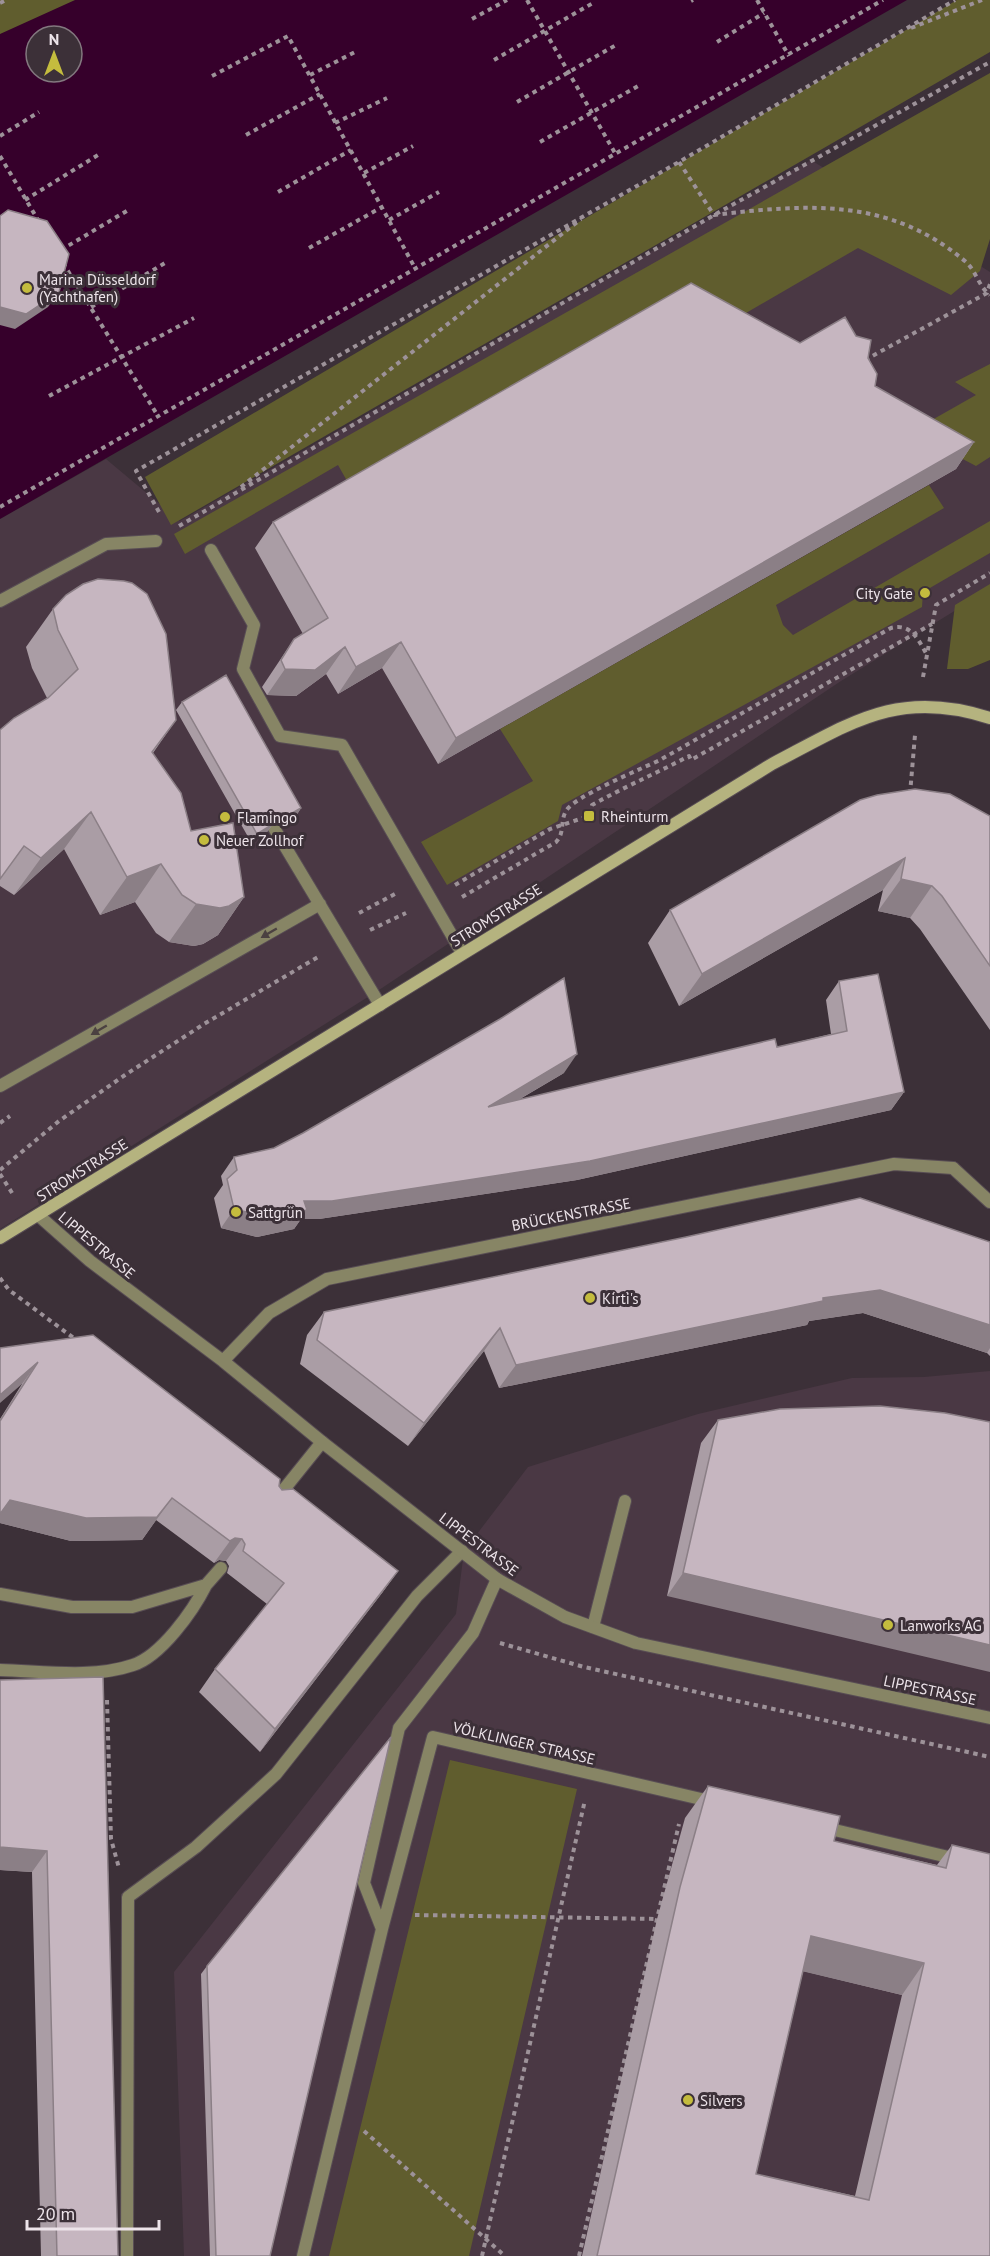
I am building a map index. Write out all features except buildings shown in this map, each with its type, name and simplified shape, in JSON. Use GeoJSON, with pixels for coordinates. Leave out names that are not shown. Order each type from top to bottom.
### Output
{"type":"FeatureCollection","features":[{"type":"Feature","properties":{"kind":"street"},"geometry":{"type":"LineString","coordinates":[[0,601],[106,544],[156,541]]}},
{"type":"Feature","properties":{"kind":"street"},"geometry":{"type":"LineString","coordinates":[[211,550],[254,625],[243,669],[280,736],[342,745],[462,953]]}},
{"type":"Feature","properties":{"kind":"street","name":"STROMSTRASSE"},"geometry":{"type":"LineString","coordinates":[[0,1238],[772,764],[856,720],[918,705],[971,711],[990,718]]}},
{"type":"Feature","properties":{"kind":"street"},"geometry":{"type":"LineString","coordinates":[[274,828],[380,1005]]}},
{"type":"Feature","properties":{"kind":"street"},"geometry":{"type":"LineString","coordinates":[[0,1086],[320,904]]}},
{"type":"Feature","properties":{"kind":"street","name":"BRÜCKENSTRASSE"},"geometry":{"type":"LineString","coordinates":[[223,1361],[269,1313],[327,1279],[894,1164],[953,1168],[990,1202]]}},
{"type":"Feature","properties":{"kind":"street","name":"LIPPESTRASSE"},"geometry":{"type":"LineString","coordinates":[[38,1215],[90,1261],[223,1361],[497,1579],[565,1617],[636,1643],[990,1718]]}},
{"type":"Feature","properties":{"kind":"street"},"geometry":{"type":"LineString","coordinates":[[271,1506],[322,1442]]}},
{"type":"Feature","properties":{"kind":"street"},"geometry":{"type":"LineString","coordinates":[[593,1627],[625,1501]]}},
{"type":"Feature","properties":{"kind":"street"},"geometry":{"type":"LineString","coordinates":[[127,2256],[128,1897],[196,1847],[276,1774],[417,1596],[462,1551]]}},
{"type":"Feature","properties":{"kind":"street"},"geometry":{"type":"LineString","coordinates":[[0,1670],[106,1671],[135,1665],[154,1652],[193,1610],[206,1585],[221,1568]]}},
{"type":"Feature","properties":{"kind":"street"},"geometry":{"type":"LineString","coordinates":[[382,1929],[364,1883],[399,1728],[473,1633],[497,1579]]}},
{"type":"Feature","properties":{"kind":"street"},"geometry":{"type":"LineString","coordinates":[[0,1594],[72,1607],[132,1606],[206,1585]]}},
{"type":"Feature","properties":{"kind":"street","name":"VÖLKLINGER STRASSE"},"geometry":{"type":"LineString","coordinates":[[303,2256],[382,1929],[433,1737],[730,1806]]}},
{"type":"Feature","properties":{"kind":"street"},"geometry":{"type":"LineString","coordinates":[[810,1825],[990,1867]]}},
{"type":"Feature","properties":{"kind":"path"},"geometry":{"type":"LineString","coordinates":[[0,3],[6,0]]}},
{"type":"Feature","properties":{"kind":"path"},"geometry":{"type":"LineString","coordinates":[[472,20],[507,0]]}},
{"type":"Feature","properties":{"kind":"path"},"geometry":{"type":"LineString","coordinates":[[527,0],[615,153]]}},
{"type":"Feature","properties":{"kind":"path"},"geometry":{"type":"LineString","coordinates":[[757,0],[789,56]]}},
{"type":"Feature","properties":{"kind":"path"},"geometry":{"type":"LineString","coordinates":[[0,507],[883,0]]}},
{"type":"Feature","properties":{"kind":"path"},"geometry":{"type":"LineString","coordinates":[[159,513],[136,471],[678,162],[955,0]]}},
{"type":"Feature","properties":{"kind":"path"},"geometry":{"type":"LineString","coordinates":[[900,33],[982,0]]}},
{"type":"Feature","properties":{"kind":"path"},"geometry":{"type":"LineString","coordinates":[[494,60],[593,3]]}},
{"type":"Feature","properties":{"kind":"path"},"geometry":{"type":"LineString","coordinates":[[717,42],[764,13]]}},
{"type":"Feature","properties":{"kind":"path"},"geometry":{"type":"LineString","coordinates":[[212,76],[288,36],[415,268]]}},
{"type":"Feature","properties":{"kind":"path"},"geometry":{"type":"LineString","coordinates":[[517,102],[616,45]]}},
{"type":"Feature","properties":{"kind":"path"},"geometry":{"type":"LineString","coordinates":[[310,75],[357,51]]}},
{"type":"Feature","properties":{"kind":"path"},"geometry":{"type":"LineString","coordinates":[[156,541],[714,215],[990,62]]}},
{"type":"Feature","properties":{"kind":"path"},"geometry":{"type":"LineString","coordinates":[[540,142],[638,86]]}},
{"type":"Feature","properties":{"kind":"path"},"geometry":{"type":"LineString","coordinates":[[246,135],[320,94]]}},
{"type":"Feature","properties":{"kind":"path"},"geometry":{"type":"LineString","coordinates":[[336,123],[387,98]]}},
{"type":"Feature","properties":{"kind":"path"},"geometry":{"type":"LineString","coordinates":[[0,136],[39,111]]}},
{"type":"Feature","properties":{"kind":"path"},"geometry":{"type":"LineString","coordinates":[[364,173],[413,146]]}},
{"type":"Feature","properties":{"kind":"path"},"geometry":{"type":"LineString","coordinates":[[278,192],[351,150]]}},
{"type":"Feature","properties":{"kind":"path"},"geometry":{"type":"LineString","coordinates":[[25,200],[98,155]]}},
{"type":"Feature","properties":{"kind":"path"},"geometry":{"type":"LineString","coordinates":[[0,156],[39,223]]}},
{"type":"Feature","properties":{"kind":"path"},"geometry":{"type":"LineString","coordinates":[[678,162],[714,215]]}},
{"type":"Feature","properties":{"kind":"path"},"geometry":{"type":"LineString","coordinates":[[389,220],[439,192]]}},
{"type":"Feature","properties":{"kind":"path"},"geometry":{"type":"LineString","coordinates":[[309,248],[382,206]]}},
{"type":"Feature","properties":{"kind":"path"},"geometry":{"type":"LineString","coordinates":[[714,215],[787,206],[884,215],[913,227],[968,263],[988,294]]}},
{"type":"Feature","properties":{"kind":"path"},"geometry":{"type":"LineString","coordinates":[[57,252],[130,209]]}},
{"type":"Feature","properties":{"kind":"path"},"geometry":{"type":"LineString","coordinates":[[229,497],[592,211]]}},
{"type":"Feature","properties":{"kind":"path"},"geometry":{"type":"LineString","coordinates":[[63,262],[158,416]]}},
{"type":"Feature","properties":{"kind":"path"},"geometry":{"type":"LineString","coordinates":[[90,307],[165,263]]}},
{"type":"Feature","properties":{"kind":"path"},"geometry":{"type":"LineString","coordinates":[[988,294],[990,284]]}},
{"type":"Feature","properties":{"kind":"path"},"geometry":{"type":"LineString","coordinates":[[861,362],[988,294]]}},
{"type":"Feature","properties":{"kind":"path"},"geometry":{"type":"LineString","coordinates":[[49,396],[194,318]]}},
{"type":"Feature","properties":{"kind":"path"},"geometry":{"type":"LineString","coordinates":[[910,801],[918,705],[936,605],[990,573]]}},
{"type":"Feature","properties":{"kind":"path"},"geometry":{"type":"LineString","coordinates":[[333,929],[393,894],[427,892],[460,883],[550,829],[589,816],[592,805],[689,756],[691,760],[932,624]]}},
{"type":"Feature","properties":{"kind":"path"},"geometry":{"type":"LineString","coordinates":[[464,896],[556,842],[562,834],[565,812],[574,804],[632,772],[660,760],[891,628],[905,627],[914,634],[927,656]]}},
{"type":"Feature","properties":{"kind":"path"},"geometry":{"type":"LineString","coordinates":[[373,928],[413,910]]}},
{"type":"Feature","properties":{"kind":"path"},"geometry":{"type":"LineString","coordinates":[[14,1197],[0,1172],[59,1121],[125,1075],[314,959]]}},
{"type":"Feature","properties":{"kind":"path"},"geometry":{"type":"LineString","coordinates":[[0,1123],[16,1112]]}},
{"type":"Feature","properties":{"kind":"path"},"geometry":{"type":"LineString","coordinates":[[106,1671],[111,1839],[128,1897]]}},
{"type":"Feature","properties":{"kind":"path"},"geometry":{"type":"LineString","coordinates":[[482,2256],[591,1774]]}},
{"type":"Feature","properties":{"kind":"path"},"geometry":{"type":"LineString","coordinates":[[579,2256],[686,1796]]}},
{"type":"Feature","properties":{"kind":"path"},"geometry":{"type":"LineString","coordinates":[[386,1914],[657,1919]]}},
{"type":"Feature","properties":{"kind":"path"},"geometry":{"type":"LineString","coordinates":[[339,2108],[505,2256]]}},
{"type":"Feature","properties":{"kind":"shaded area"},"geometry":{"type":"Polygon","coordinates":[[[0,0],[120,0],[67,24],[24,24],[24,43],[0,54],[0,0]]]}},
{"type":"Feature","properties":{"kind":"shaded area"},"geometry":{"type":"Polygon","coordinates":[[[75,0],[907,0],[0,519],[0,34],[75,0]]]}},
{"type":"Feature","properties":{"kind":"shaded area"},"geometry":{"type":"Polygon","coordinates":[[[957,0],[990,0],[990,52],[171,525],[145,477],[957,0]]]}},
{"type":"Feature","properties":{"kind":"shaded area"},"geometry":{"type":"Polygon","coordinates":[[[990,73],[990,239],[980,271],[951,295],[858,248],[746,313],[697,292],[351,488],[338,465],[185,554],[174,534],[990,73]]]}},
{"type":"Feature","properties":{"kind":"shaded area"},"geometry":{"type":"Polygon","coordinates":[[[811,160],[990,272],[990,589],[841,681],[379,990],[0,1229],[0,519],[106,459],[180,521],[811,160]]]}},
{"type":"Feature","properties":{"kind":"shaded area"},"geometry":{"type":"Polygon","coordinates":[[[990,364],[990,457],[976,466],[913,433],[916,429],[976,395],[955,382],[990,364]]]}},
{"type":"Feature","properties":{"kind":"shaded area"},"geometry":{"type":"Polygon","coordinates":[[[929,485],[944,508],[776,605],[783,625],[793,635],[990,521],[990,553],[923,592],[922,607],[562,805],[558,821],[447,885],[421,842],[533,781],[500,729],[929,485]]]}},
{"type":"Feature","properties":{"kind":"shaded area"},"geometry":{"type":"Polygon","coordinates":[[[990,584],[990,660],[968,669],[947,669],[955,605],[990,584]]]}},
{"type":"Feature","properties":{"kind":"shaded area"},"geometry":{"type":"Polygon","coordinates":[[[990,1371],[990,2256],[184,2256],[174,1972],[456,1614],[464,1551],[528,1467],[698,1414],[852,1378],[924,1377],[990,1371]]]}},
{"type":"Feature","properties":{"kind":"shaded area"},"geometry":{"type":"Polygon","coordinates":[[[450,1760],[577,1789],[469,2256],[329,2256],[450,1760]]]}},
{"type":"Feature","properties":{"kind":"place","name":"Marina Düsseldorf (Yachthafen)"},"geometry":{"type":"Point","coordinates":[27,288]}},
{"type":"Feature","properties":{"kind":"place","name":"City Gate"},"geometry":{"type":"Point","coordinates":[925,593]}},
{"type":"Feature","properties":{"kind":"place","name":"Rheinturm"},"geometry":{"type":"Point","coordinates":[589,816]}},
{"type":"Feature","properties":{"kind":"place","name":"Flamingo"},"geometry":{"type":"Point","coordinates":[225,817]}},
{"type":"Feature","properties":{"kind":"place","name":"Neuer Zollhof"},"geometry":{"type":"Point","coordinates":[204,840]}},
{"type":"Feature","properties":{"kind":"place","name":"Sattgrün"},"geometry":{"type":"Point","coordinates":[236,1212]}},
{"type":"Feature","properties":{"kind":"place","name":"Kirti's"},"geometry":{"type":"Point","coordinates":[590,1298]}},
{"type":"Feature","properties":{"kind":"place","name":"Lanworks AG"},"geometry":{"type":"Point","coordinates":[888,1625]}},
{"type":"Feature","properties":{"kind":"place","name":"Silvers"},"geometry":{"type":"Point","coordinates":[688,2100]}}]}
